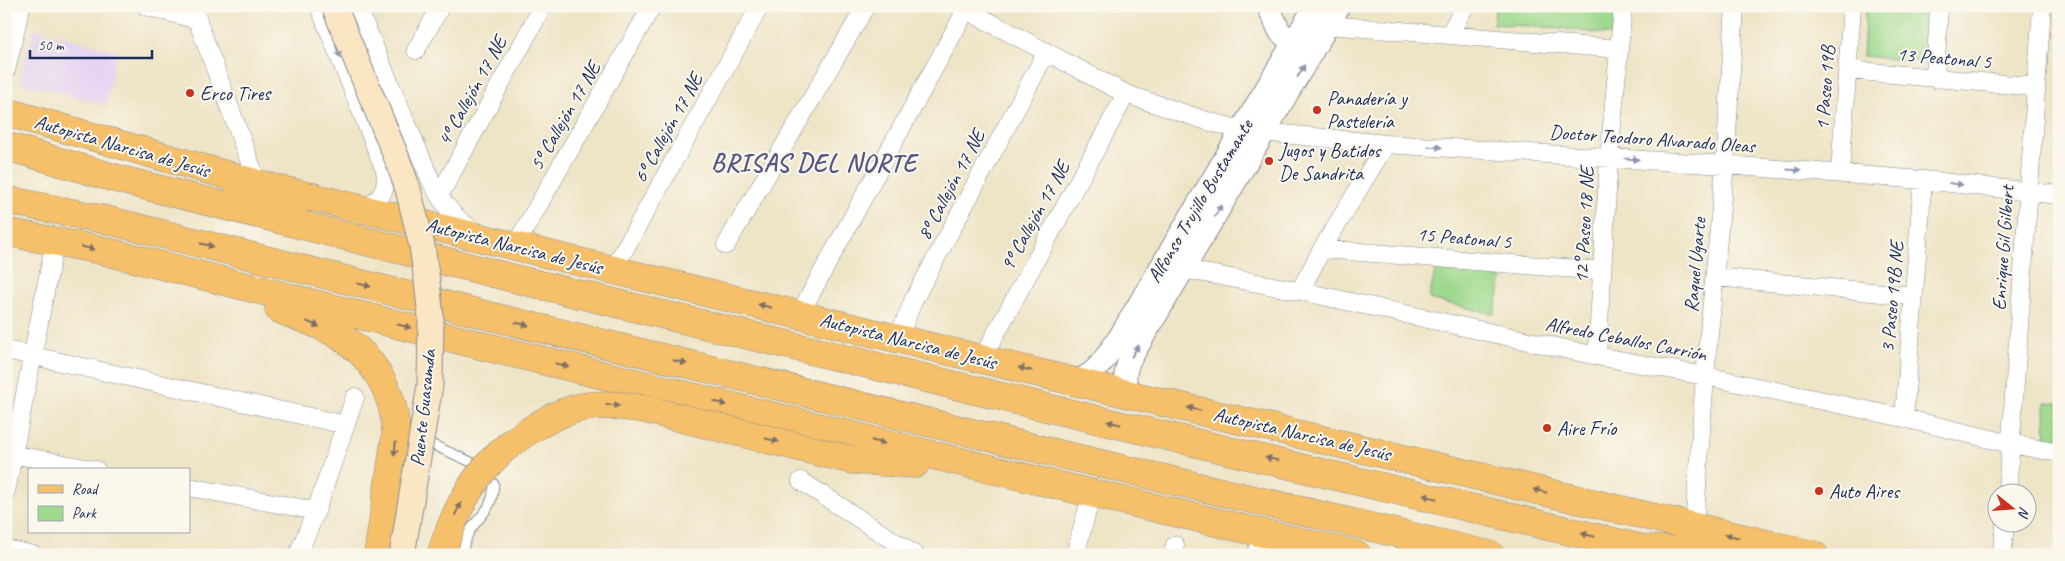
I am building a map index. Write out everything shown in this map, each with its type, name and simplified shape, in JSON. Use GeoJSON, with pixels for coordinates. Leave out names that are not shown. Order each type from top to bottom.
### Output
{"type":"FeatureCollection","features":[{"type":"Feature","properties":{"kind":"main road","name":"Puente Guasamda"},"geometry":{"type":"LineString","coordinates":[[334,6],[396,156],[408,190],[422,246],[427,281],[431,318],[430,385],[402,555]]}},
{"type":"Feature","properties":{"kind":"main road","name":"Puente Guasamda"},"geometry":{"type":"LineString","coordinates":[[346,6],[415,178],[432,242],[441,308],[442,348],[440,377],[431,444],[412,555]]}},
{"type":"Feature","properties":{"kind":"main road","name":"Autopista Narcisa de Jesús"},"geometry":{"type":"LineString","coordinates":[[6,112],[258,184],[1072,381],[1814,555]]}},
{"type":"Feature","properties":{"kind":"main road","name":"Autopista Narcisa de Jesús"},"geometry":{"type":"LineString","coordinates":[[6,146],[118,179],[207,202],[1045,407],[1670,555]]}},
{"type":"Feature","properties":{"kind":"main road"},"geometry":{"type":"LineString","coordinates":[[207,202],[314,197]]}},
{"type":"Feature","properties":{"kind":"main road"},"geometry":{"type":"LineString","coordinates":[[6,200],[108,220],[536,327],[1490,555]]}},
{"type":"Feature","properties":{"kind":"main road"},"geometry":{"type":"LineString","coordinates":[[6,232],[100,250],[1092,493],[1259,543],[1357,555]]}},
{"type":"Feature","properties":{"kind":"main road"},"geometry":{"type":"LineString","coordinates":[[204,276],[335,333],[349,342],[373,365],[387,391],[396,419],[395,451],[378,555]]}},
{"type":"Feature","properties":{"kind":"main road"},"geometry":{"type":"LineString","coordinates":[[441,555],[458,508],[484,468],[499,452],[526,432],[546,420],[576,408],[616,405],[644,410],[852,460],[987,468]]}},
{"type":"Feature","properties":{"kind":"main road"},"geometry":{"type":"LineString","coordinates":[[1641,548],[1732,555]]}},
{"type":"Feature","properties":{"kind":"street"},"geometry":{"type":"LineString","coordinates":[[6,70],[21,6]]}},
{"type":"Feature","properties":{"kind":"street"},"geometry":{"type":"LineString","coordinates":[[146,6],[195,13],[258,184]]}},
{"type":"Feature","properties":{"kind":"street"},"geometry":{"type":"LineString","coordinates":[[319,6],[386,173],[384,192],[380,199],[362,208]]}},
{"type":"Feature","properties":{"kind":"street"},"geometry":{"type":"LineString","coordinates":[[357,6],[439,196],[459,222],[484,238]]}},
{"type":"Feature","properties":{"kind":"street"},"geometry":{"type":"LineString","coordinates":[[416,50],[441,6]]}},
{"type":"Feature","properties":{"kind":"street","name":"4º Callejón 17 NE"},"geometry":{"type":"LineString","coordinates":[[439,196],[543,6]]}},
{"type":"Feature","properties":{"kind":"street","name":"5º Callejón 17 NE"},"geometry":{"type":"LineString","coordinates":[[515,246],[652,6]]}},
{"type":"Feature","properties":{"kind":"street","name":"6º Callejón 17 NE"},"geometry":{"type":"LineString","coordinates":[[613,270],[760,6]]}},
{"type":"Feature","properties":{"kind":"street"},"geometry":{"type":"LineString","coordinates":[[726,245],[866,6]]}},
{"type":"Feature","properties":{"kind":"street"},"geometry":{"type":"LineString","coordinates":[[1268,6],[1280,32],[1293,44]]}},
{"type":"Feature","properties":{"kind":"street"},"geometry":{"type":"LineString","coordinates":[[1449,35],[1464,6]]}},
{"type":"Feature","properties":{"kind":"street","name":"12° Paseo 18 NE"},"geometry":{"type":"LineString","coordinates":[[1597,356],[1609,158],[1622,6]]}},
{"type":"Feature","properties":{"kind":"street","name":"Raquel Ugarte"},"geometry":{"type":"LineString","coordinates":[[1694,528],[1705,376],[1716,277],[1725,165],[1735,6]]}},
{"type":"Feature","properties":{"kind":"street","name":"1 Paseo 19B"},"geometry":{"type":"LineString","coordinates":[[1840,173],[1852,6]]}},
{"type":"Feature","properties":{"kind":"street"},"geometry":{"type":"LineString","coordinates":[[1935,79],[1939,6]]}},
{"type":"Feature","properties":{"kind":"street","name":"Enrique Gil Gilbert"},"geometry":{"type":"LineString","coordinates":[[2008,484],[2042,6]]}},
{"type":"Feature","properties":{"kind":"street"},"geometry":{"type":"LineString","coordinates":[[799,315],[963,8]]}},
{"type":"Feature","properties":{"kind":"street","name":"Doctor Teodoro Alvarado Oleas"},"geometry":{"type":"LineString","coordinates":[[963,8],[1126,94],[1207,121],[1242,130],[1386,144],[1840,173],[2059,195]]}},
{"type":"Feature","properties":{"kind":"street"},"geometry":{"type":"LineString","coordinates":[[1319,12],[1449,35],[1619,49]]}},
{"type":"Feature","properties":{"kind":"street","name":"Alfonso Trujillo Bustamante"},"geometry":{"type":"LineString","coordinates":[[1072,381],[1081,380],[1095,370],[1119,338],[1293,44],[1319,12]]}},
{"type":"Feature","properties":{"kind":"street","name":"Alfonso Trujillo Bustamante"},"geometry":{"type":"LineString","coordinates":[[1132,395],[1124,381],[1124,373],[1129,361],[1265,133],[1319,12]]}},
{"type":"Feature","properties":{"kind":"street","name":"8º Callejón 17 NE"},"geometry":{"type":"LineString","coordinates":[[894,338],[903,326],[914,299],[1046,53]]}},
{"type":"Feature","properties":{"kind":"street","name":"13 Peatonal 5"},"geometry":{"type":"LineString","coordinates":[[1848,70],[2036,87]]}},
{"type":"Feature","properties":{"kind":"street","name":"9º Callejón 17 NE"},"geometry":{"type":"LineString","coordinates":[[982,359],[1126,94]]}},
{"type":"Feature","properties":{"kind":"street"},"geometry":{"type":"LineString","coordinates":[[1300,291],[1322,249],[1386,144]]}},
{"type":"Feature","properties":{"kind":"street","name":"3 Paseo 19B NE"},"geometry":{"type":"LineString","coordinates":[[1904,418],[1923,180]]}},
{"type":"Feature","properties":{"kind":"street"},"geometry":{"type":"LineString","coordinates":[[6,491],[10,453],[34,356],[55,241]]}},
{"type":"Feature","properties":{"kind":"street","name":"15 Peatonal 5"},"geometry":{"type":"LineString","coordinates":[[1322,249],[1602,271]]}},
{"type":"Feature","properties":{"kind":"street","name":"Alfredo Ceballos Carrión"},"geometry":{"type":"LineString","coordinates":[[1184,269],[1300,291],[1597,356],[1705,376],[2059,453]]}},
{"type":"Feature","properties":{"kind":"street"},"geometry":{"type":"LineString","coordinates":[[1716,277],[1913,296]]}},
{"type":"Feature","properties":{"kind":"street"},"geometry":{"type":"LineString","coordinates":[[6,350],[346,425]]}},
{"type":"Feature","properties":{"kind":"street"},"geometry":{"type":"LineString","coordinates":[[298,555],[316,511],[355,397]]}},
{"type":"Feature","properties":{"kind":"street"},"geometry":{"type":"LineString","coordinates":[[10,453],[86,468]]}},
{"type":"Feature","properties":{"kind":"street"},"geometry":{"type":"LineString","coordinates":[[801,482],[915,555]]}},
{"type":"Feature","properties":{"kind":"street"},"geometry":{"type":"LineString","coordinates":[[190,487],[316,511]]}},
{"type":"Feature","properties":{"kind":"street"},"geometry":{"type":"LineString","coordinates":[[1075,555],[1092,493]]}},
{"type":"Feature","properties":{"kind":"street"},"geometry":{"type":"LineString","coordinates":[[2002,555],[2004,534]]}},
{"type":"Feature","properties":{"kind":"street"},"geometry":{"type":"LineString","coordinates":[[6,549],[34,555]]}},
{"type":"Feature","properties":{"kind":"lane"},"geometry":{"type":"LineString","coordinates":[[431,444],[471,462],[494,484],[493,498],[486,513],[470,530],[461,555]]}},
{"type":"Feature","properties":{"kind":"shaded area"},"geometry":{"type":"Polygon","coordinates":[[[34,29],[117,51],[106,105],[19,82],[34,29]]]}},
{"type":"Feature","properties":{"kind":"green space"},"geometry":{"type":"Polygon","coordinates":[[[1496,6],[1621,6],[1619,36],[1560,28],[1493,24],[1496,6]]]}},
{"type":"Feature","properties":{"kind":"green space"},"geometry":{"type":"Polygon","coordinates":[[[1866,6],[1934,6],[1930,63],[1863,56],[1866,6]]]}},
{"type":"Feature","properties":{"kind":"green space"},"geometry":{"type":"Polygon","coordinates":[[[1437,263],[1502,279],[1494,314],[1429,299],[1437,263]]]}},
{"type":"Feature","properties":{"kind":"green space"},"geometry":{"type":"Polygon","coordinates":[[[2045,402],[2059,403],[2059,443],[2046,441],[2045,402]]]}},
{"type":"Feature","properties":{"kind":"place","name":"Erco Tires"},"geometry":{"type":"Point","coordinates":[190,93]}},
{"type":"Feature","properties":{"kind":"place","name":"Panadería y Pastelería"},"geometry":{"type":"Point","coordinates":[1317,110]}},
{"type":"Feature","properties":{"kind":"place","name":"Jugos y Batidos De Sandrita"},"geometry":{"type":"Point","coordinates":[1269,161]}},
{"type":"Feature","properties":{"kind":"place","name":"Aire Frío"},"geometry":{"type":"Point","coordinates":[1547,428]}},
{"type":"Feature","properties":{"kind":"place","name":"Auto Aires"},"geometry":{"type":"Point","coordinates":[1819,491]}},
{"type":"Feature","properties":{"kind":"district","name":"BRISAS DEL NORTE"},"geometry":{"type":"Point","coordinates":[814,163]}}]}
